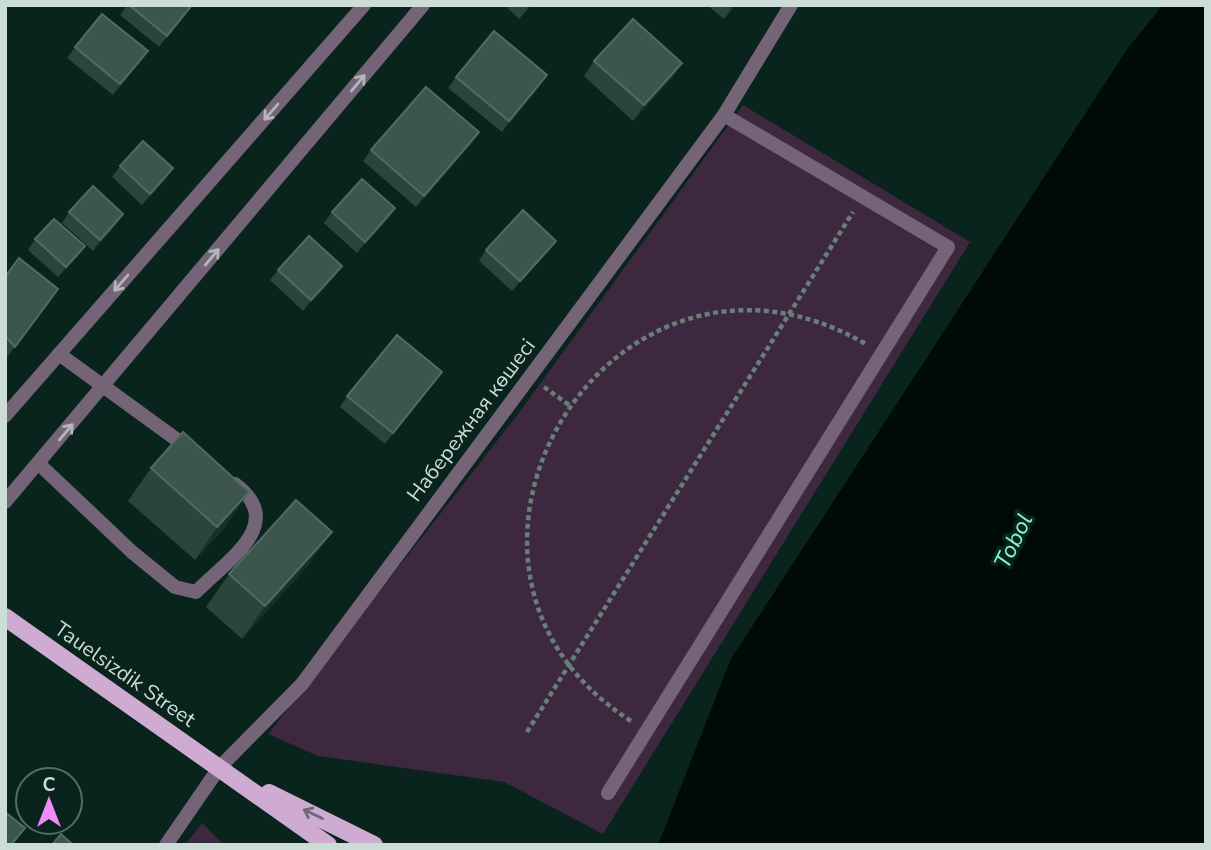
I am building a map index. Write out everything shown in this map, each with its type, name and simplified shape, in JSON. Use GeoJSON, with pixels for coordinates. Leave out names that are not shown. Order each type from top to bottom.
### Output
{"type":"FeatureCollection","features":[{"type":"Feature","properties":{"kind":"main road","name":"Tauelsіzdіk Street"},"geometry":{"type":"LineString","coordinates":[[5,617],[219,768]]}},
{"type":"Feature","properties":{"kind":"main road"},"geometry":{"type":"LineString","coordinates":[[219,768],[328,845]]}},
{"type":"Feature","properties":{"kind":"main road"},"geometry":{"type":"LineString","coordinates":[[219,768],[374,845]]}},
{"type":"Feature","properties":{"kind":"street"},"geometry":{"type":"LineString","coordinates":[[5,416],[364,5]]}},
{"type":"Feature","properties":{"kind":"street","name":"Набережная көшесі"},"geometry":{"type":"LineString","coordinates":[[166,845],[219,768],[302,684],[724,115],[791,5]]}},
{"type":"Feature","properties":{"kind":"street"},"geometry":{"type":"LineString","coordinates":[[5,502],[105,386],[418,7]]}},
{"type":"Feature","properties":{"kind":"street"},"geometry":{"type":"LineString","coordinates":[[608,793],[948,247],[724,115]]}},
{"type":"Feature","properties":{"kind":"street"},"geometry":{"type":"LineString","coordinates":[[59,354],[205,461]]}},
{"type":"Feature","properties":{"kind":"street"},"geometry":{"type":"LineString","coordinates":[[39,464],[132,552],[175,587],[196,592],[255,533],[257,515],[249,494],[227,478]]}},
{"type":"Feature","properties":{"kind":"path"},"geometry":{"type":"LineString","coordinates":[[527,732],[862,197]]}},
{"type":"Feature","properties":{"kind":"path"},"geometry":{"type":"LineString","coordinates":[[646,731],[610,707],[570,665],[540,609],[528,549],[528,519],[540,459],[569,405],[610,361],[663,329],[721,313],[752,311],[789,314],[841,330],[881,353]]}},
{"type":"Feature","properties":{"kind":"path"},"geometry":{"type":"LineString","coordinates":[[530,376],[569,405]]}},
{"type":"Feature","properties":{"kind":"shaded area"},"geometry":{"type":"Polygon","coordinates":[[[743,105],[970,242],[603,834],[504,782],[318,756],[268,734],[518,414],[743,105]]]}},
{"type":"Feature","properties":{"kind":"shaded area"},"geometry":{"type":"Polygon","coordinates":[[[202,823],[224,845],[185,845],[202,823]]]}},
{"type":"Feature","properties":{"kind":"water","name":"Tobol"},"geometry":{"type":"Polygon","coordinates":[[[1163,5],[1206,5],[1206,845],[658,845],[731,659],[1128,48],[1163,5]]]}},
{"type":"Feature","properties":{"kind":"building"},"geometry":{"type":"Polygon","coordinates":[[[129,5],[192,5],[167,36],[129,5]]]}},
{"type":"Feature","properties":{"kind":"building"},"geometry":{"type":"Polygon","coordinates":[[[102,14],[148,51],[120,84],[75,47],[102,14]]]}},
{"type":"Feature","properties":{"kind":"building"},"geometry":{"type":"Polygon","coordinates":[[[633,19],[682,63],[644,105],[594,61],[633,19]]]}},
{"type":"Feature","properties":{"kind":"building"},"geometry":{"type":"Polygon","coordinates":[[[494,31],[547,75],[509,121],[456,77],[494,31]]]}},
{"type":"Feature","properties":{"kind":"building"},"geometry":{"type":"Polygon","coordinates":[[[426,87],[479,132],[424,196],[371,150],[426,87]]]}},
{"type":"Feature","properties":{"kind":"building"},"geometry":{"type":"Polygon","coordinates":[[[143,141],[173,168],[150,194],[120,166],[143,141]]]}},
{"type":"Feature","properties":{"kind":"building"},"geometry":{"type":"Polygon","coordinates":[[[362,179],[395,208],[365,242],[332,212],[362,179]]]}},
{"type":"Feature","properties":{"kind":"building"},"geometry":{"type":"Polygon","coordinates":[[[93,186],[123,214],[100,240],[69,212],[93,186]]]}},
{"type":"Feature","properties":{"kind":"building"},"geometry":{"type":"Polygon","coordinates":[[[523,210],[556,241],[520,281],[486,250],[523,210]]]}},
{"type":"Feature","properties":{"kind":"building"},"geometry":{"type":"Polygon","coordinates":[[[54,219],[85,246],[66,267],[35,239],[54,219]]]}},
{"type":"Feature","properties":{"kind":"building"},"geometry":{"type":"Polygon","coordinates":[[[309,236],[342,266],[311,300],[278,270],[309,236]]]}},
{"type":"Feature","properties":{"kind":"building"},"geometry":{"type":"Polygon","coordinates":[[[19,258],[58,289],[15,347],[5,336],[5,277],[19,258]]]}},
{"type":"Feature","properties":{"kind":"building"},"geometry":{"type":"Polygon","coordinates":[[[397,335],[442,372],[393,433],[347,396],[397,335]]]}},
{"type":"Feature","properties":{"kind":"building"},"geometry":{"type":"Polygon","coordinates":[[[183,432],[249,492],[217,527],[151,468],[183,432]]]}},
{"type":"Feature","properties":{"kind":"building"},"geometry":{"type":"Polygon","coordinates":[[[296,500],[332,532],[265,606],[229,574],[296,500]]]}},
{"type":"Feature","properties":{"kind":"building"},"geometry":{"type":"Polygon","coordinates":[[[5,812],[14,819],[14,836],[18,836],[11,845],[5,845],[5,812]]]}},
{"type":"Feature","properties":{"kind":"building"},"geometry":{"type":"Polygon","coordinates":[[[59,836],[63,836],[73,845],[52,845],[59,836]]]}}]}
